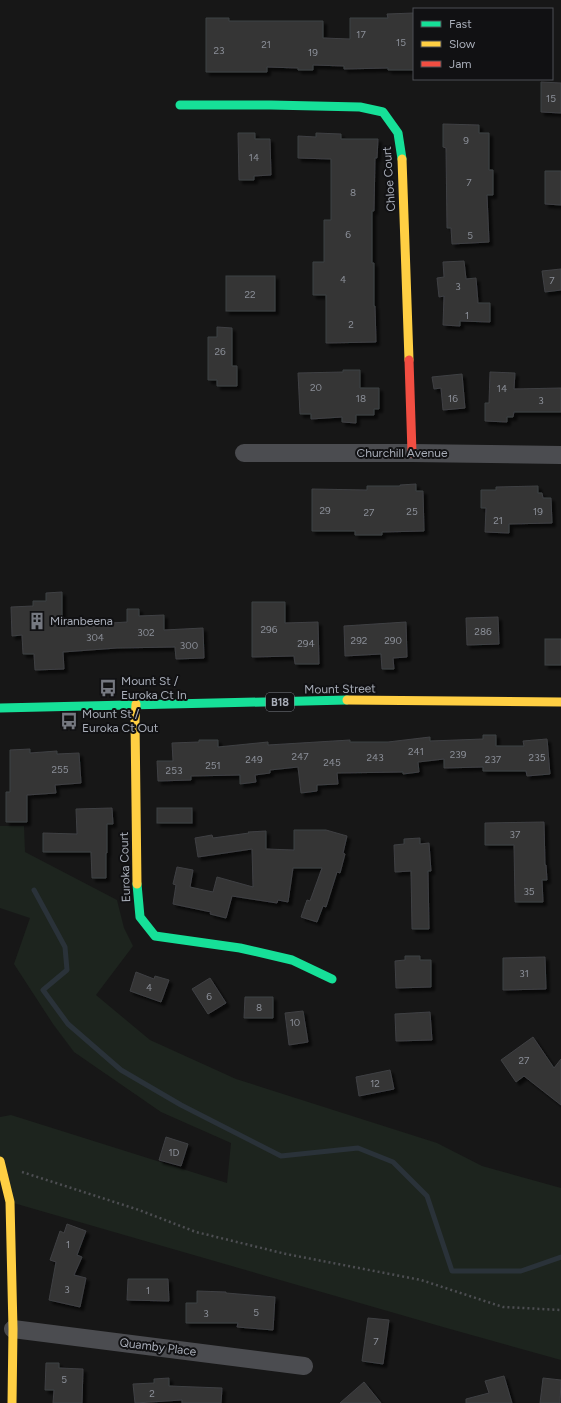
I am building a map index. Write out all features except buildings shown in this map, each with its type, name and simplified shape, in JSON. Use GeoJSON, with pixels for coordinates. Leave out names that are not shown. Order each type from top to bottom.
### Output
{"type":"FeatureCollection","features":[{"type":"Feature","properties":{"kind":"main road","name":"Chloe Court"},"geometry":{"type":"LineString","coordinates":[[180,105],[360,107],[383,112],[398,133],[402,163],[412,453]]}},
{"type":"Feature","properties":{"kind":"main road","name":"Mount Street"},"geometry":{"type":"LineString","coordinates":[[0,708],[360,700],[561,702]]}},
{"type":"Feature","properties":{"kind":"main road","name":"Euroka Court"},"geometry":{"type":"LineString","coordinates":[[136,704],[137,892],[140,917],[154,936],[240,948],[284,958],[292,960],[332,979]]}},
{"type":"Feature","properties":{"kind":"main road"},"geometry":{"type":"LineString","coordinates":[[1,1164],[10,1202],[13,1329],[12,1403]]}},
{"type":"Feature","properties":{"kind":"street","name":"Churchill Avenue"},"geometry":{"type":"LineString","coordinates":[[244,453],[561,455]]}},
{"type":"Feature","properties":{"kind":"street","name":"Quamby Place"},"geometry":{"type":"LineString","coordinates":[[13,1329],[304,1366]]}},
{"type":"Feature","properties":{"kind":"path"},"geometry":{"type":"LineString","coordinates":[[1,1164],[139,1210],[196,1232],[286,1254],[421,1280],[503,1307],[561,1310]]}},
{"type":"Feature","properties":{"kind":"shaded area"},"geometry":{"type":"Polygon","coordinates":[[[0,826],[24,826],[25,852],[117,900],[124,928],[133,946],[96,995],[150,1040],[236,1079],[437,1143],[482,1166],[561,1188],[561,1360],[10,1202],[0,1161],[0,1117],[11,1115],[227,1183],[231,1143],[161,1112],[74,1052],[53,1024],[14,964],[30,918],[0,908],[0,826]]]}},
{"type":"Feature","properties":{"kind":"waterway"},"geometry":{"type":"LineString","coordinates":[[34,890],[65,947],[67,970],[43,990],[68,1024],[121,1070],[181,1105],[281,1156],[358,1148],[393,1162],[427,1196],[452,1271],[521,1271],[561,1257]]}},
{"type":"Feature","properties":{"kind":"traffic: fast"},"geometry":{"type":"LineString","coordinates":[[180,105],[360,107],[383,112],[398,133],[402,159]]}},
{"type":"Feature","properties":{"kind":"traffic: fast"},"geometry":{"type":"LineString","coordinates":[[0,708],[347,700]]}},
{"type":"Feature","properties":{"kind":"traffic: fast"},"geometry":{"type":"LineString","coordinates":[[137,884],[140,917],[155,936],[240,948],[292,960],[332,979]]}},
{"type":"Feature","properties":{"kind":"traffic: slow"},"geometry":{"type":"LineString","coordinates":[[402,159],[409,360]]}},
{"type":"Feature","properties":{"kind":"traffic: slow"},"geometry":{"type":"LineString","coordinates":[[347,700],[561,702]]}},
{"type":"Feature","properties":{"kind":"traffic: slow"},"geometry":{"type":"LineString","coordinates":[[136,704],[137,884]]}},
{"type":"Feature","properties":{"kind":"traffic: slow"},"geometry":{"type":"LineString","coordinates":[[0,1161],[10,1202],[13,1329],[12,1403]]}},
{"type":"Feature","properties":{"kind":"traffic: jam"},"geometry":{"type":"LineString","coordinates":[[409,360],[412,453]]}},
{"type":"Feature","properties":{"kind":"place","name":"Miranbeena"},"geometry":{"type":"Point","coordinates":[37,621]}},
{"type":"Feature","properties":{"kind":"place","name":"Mount St / Euroka Ct In"},"geometry":{"type":"Point","coordinates":[108,688]}},
{"type":"Feature","properties":{"kind":"place","name":"Mount St / Euroka Ct Out"},"geometry":{"type":"Point","coordinates":[69,721]}}]}
